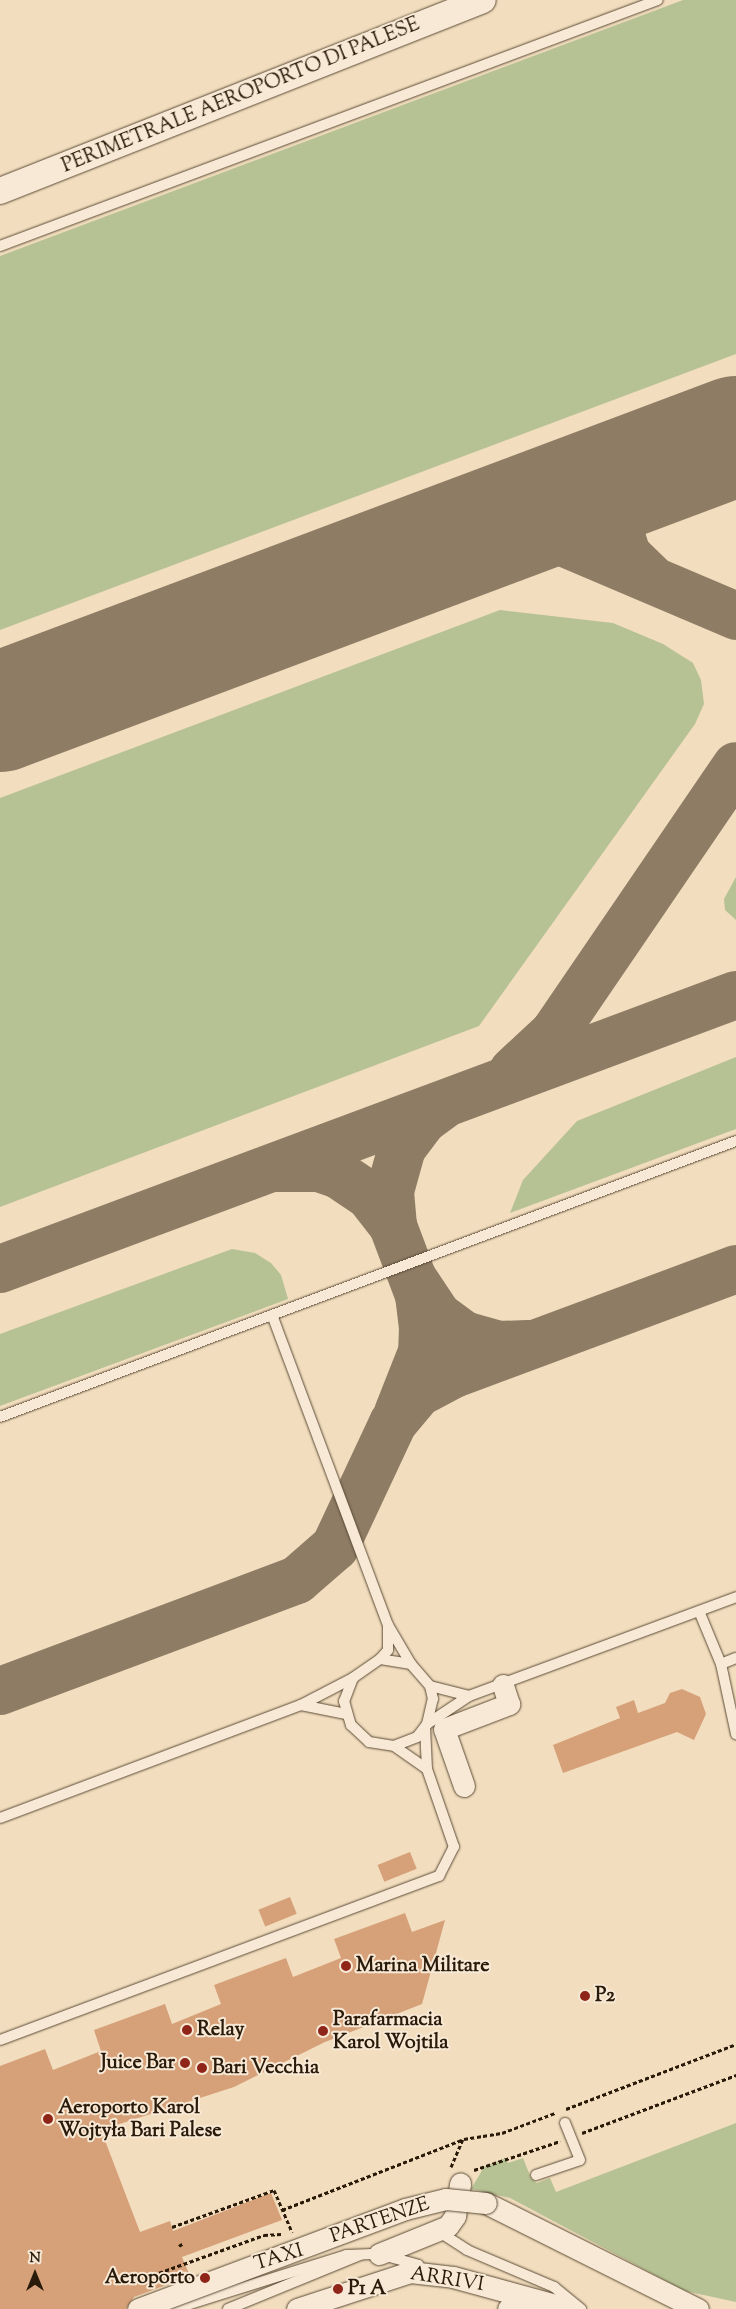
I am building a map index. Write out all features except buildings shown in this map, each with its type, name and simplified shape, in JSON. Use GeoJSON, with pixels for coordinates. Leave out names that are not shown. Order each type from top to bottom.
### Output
{"type":"FeatureCollection","features":[{"type":"Feature","properties":{"kind":"street","name":"PERIMETRALE AEROPORTO DI PALESE"},"geometry":{"type":"LineString","coordinates":[[0,191],[483,0]]}},
{"type":"Feature","properties":{"kind":"street"},"geometry":{"type":"LineString","coordinates":[[464,1786],[444,1729],[509,1704],[503,1685]]}},
{"type":"Feature","properties":{"kind":"street"},"geometry":{"type":"LineString","coordinates":[[370,2254],[448,2226],[455,2216],[460,2172]]}},
{"type":"Feature","properties":{"kind":"street","name":"PARTENZE"},"geometry":{"type":"LineString","coordinates":[[138,2309],[405,2209],[446,2200],[486,2203],[698,2309]]}},
{"type":"Feature","properties":{"kind":"street","name":"ARRIVI"},"geometry":{"type":"LineString","coordinates":[[297,2309],[400,2273],[453,2277],[570,2309]]}},
{"type":"Feature","properties":{"kind":"street"},"geometry":{"type":"LineString","coordinates":[[508,2309],[541,2309]]}},
{"type":"Feature","properties":{"kind":"lane"},"geometry":{"type":"LineString","coordinates":[[0,246],[658,0]]}},
{"type":"Feature","properties":{"kind":"lane"},"geometry":{"type":"LineString","coordinates":[[0,1416],[736,1141]]}},
{"type":"Feature","properties":{"kind":"lane"},"geometry":{"type":"LineString","coordinates":[[0,2040],[439,1876],[452,1858],[453,1841],[427,1769],[426,1726],[433,1699],[430,1686],[411,1664],[388,1625],[272,1315]]}},
{"type":"Feature","properties":{"kind":"lane"},"geometry":{"type":"LineString","coordinates":[[394,1746],[412,1740],[426,1726],[470,1696],[736,1597]]}},
{"type":"Feature","properties":{"kind":"lane"},"geometry":{"type":"LineString","coordinates":[[699,1611],[721,1664],[736,1734]]}},
{"type":"Feature","properties":{"kind":"lane"},"geometry":{"type":"LineString","coordinates":[[0,1818],[301,1705],[352,1678],[380,1659],[388,1650],[388,1625]]}},
{"type":"Feature","properties":{"kind":"lane"},"geometry":{"type":"LineString","coordinates":[[721,1664],[736,1658]]}},
{"type":"Feature","properties":{"kind":"lane"},"geometry":{"type":"LineString","coordinates":[[380,1659],[411,1664]]}},
{"type":"Feature","properties":{"kind":"lane"},"geometry":{"type":"LineString","coordinates":[[352,1678],[347,1689],[346,1714],[355,1730],[369,1742],[394,1746],[427,1769]]}},
{"type":"Feature","properties":{"kind":"lane"},"geometry":{"type":"LineString","coordinates":[[430,1686],[470,1696]]}},
{"type":"Feature","properties":{"kind":"lane"},"geometry":{"type":"LineString","coordinates":[[301,1705],[346,1714]]}},
{"type":"Feature","properties":{"kind":"lane"},"geometry":{"type":"LineString","coordinates":[[536,2175],[580,2160],[565,2123]]}},
{"type":"Feature","properties":{"kind":"lane"},"geometry":{"type":"LineString","coordinates":[[436,2230],[467,2250],[554,2287],[581,2309]]}},
{"type":"Feature","properties":{"kind":"lane"},"geometry":{"type":"LineString","coordinates":[[228,2309],[370,2254],[453,2277]]}},
{"type":"Feature","properties":{"kind":"lane","name":"TAXI"},"geometry":{"type":"LineString","coordinates":[[174,2309],[370,2254]]}},
{"type":"Feature","properties":{"kind":"path"},"geometry":{"type":"LineString","coordinates":[[282,2210],[464,2139],[502,2133],[736,2044]]}},
{"type":"Feature","properties":{"kind":"path"},"geometry":{"type":"LineString","coordinates":[[460,2172],[482,2170],[736,2075]]}},
{"type":"Feature","properties":{"kind":"path"},"geometry":{"type":"LineString","coordinates":[[153,2275],[264,2235],[292,2233],[274,2190],[172,2227]]}},
{"type":"Feature","properties":{"kind":"green space"},"geometry":{"type":"Polygon","coordinates":[[[683,0],[736,0],[736,354],[0,630],[0,256],[683,0]]]}},
{"type":"Feature","properties":{"kind":"green space"},"geometry":{"type":"Polygon","coordinates":[[[500,610],[613,623],[663,644],[693,663],[701,680],[704,704],[695,724],[479,1026],[0,1207],[0,798],[500,610]]]}},
{"type":"Feature","properties":{"kind":"green space"},"geometry":{"type":"Polygon","coordinates":[[[736,877],[736,920],[725,910],[724,899],[736,877]]]}},
{"type":"Feature","properties":{"kind":"green space"},"geometry":{"type":"Polygon","coordinates":[[[736,1057],[736,1129],[510,1213],[523,1180],[577,1121],[736,1057]]]}},
{"type":"Feature","properties":{"kind":"green space"},"geometry":{"type":"Polygon","coordinates":[[[232,1249],[255,1253],[271,1263],[281,1275],[288,1299],[0,1406],[0,1334],[232,1249]]]}},
{"type":"Feature","properties":{"kind":"green space"},"geometry":{"type":"Polygon","coordinates":[[[736,2123],[736,2302],[685,2291],[510,2198],[471,2189],[484,2167],[506,2158],[508,2163],[523,2158],[531,2178],[537,2183],[550,2178],[556,2192],[736,2123]]]}},
{"type":"Feature","properties":{"kind":"taxiway"},"geometry":{"type":"LineString","coordinates":[[650,577],[627,555],[619,529],[624,504],[640,482],[668,462]]}},
{"type":"Feature","properties":{"kind":"taxiway"},"geometry":{"type":"LineString","coordinates":[[453,542],[492,535],[555,539],[736,616]]}},
{"type":"Feature","properties":{"kind":"taxiway"},"geometry":{"type":"LineString","coordinates":[[513,1071],[554,1033],[736,766]]}},
{"type":"Feature","properties":{"kind":"taxiway"},"geometry":{"type":"LineString","coordinates":[[0,1269],[736,995]]}},
{"type":"Feature","properties":{"kind":"taxiway"},"geometry":{"type":"LineString","coordinates":[[393,1226],[390,1191],[402,1148],[423,1120],[442,1106]]}},
{"type":"Feature","properties":{"kind":"taxiway"},"geometry":{"type":"LineString","coordinates":[[277,1168],[319,1168],[339,1175],[369,1195],[393,1226],[419,1295],[423,1327],[422,1352],[398,1413]]}},
{"type":"Feature","properties":{"kind":"taxiway"},"geometry":{"type":"LineString","coordinates":[[0,1691],[297,1580],[335,1547],[393,1423],[418,1393],[454,1374],[736,1269]]}},
{"type":"Feature","properties":{"kind":"taxiway"},"geometry":{"type":"LineString","coordinates":[[414,1280],[438,1316],[464,1335],[498,1345],[528,1344]]}},
{"type":"Feature","properties":{"kind":"runway"},"geometry":{"type":"LineString","coordinates":[[0,712],[736,436]]}},
{"type":"Feature","properties":{"kind":"place","name":"Marina Militare"},"geometry":{"type":"Point","coordinates":[346,1966]}},
{"type":"Feature","properties":{"kind":"place","name":"P2"},"geometry":{"type":"Point","coordinates":[585,1996]}},
{"type":"Feature","properties":{"kind":"place","name":"Relay"},"geometry":{"type":"Point","coordinates":[187,2030]}},
{"type":"Feature","properties":{"kind":"place","name":"Parafarmacia Karol Wojtila"},"geometry":{"type":"Point","coordinates":[323,2031]}},
{"type":"Feature","properties":{"kind":"place","name":"Juice Bar"},"geometry":{"type":"Point","coordinates":[185,2063]}},
{"type":"Feature","properties":{"kind":"place","name":"Bari Vecchia"},"geometry":{"type":"Point","coordinates":[202,2068]}},
{"type":"Feature","properties":{"kind":"place","name":"Aeroporto Karol Wojtyła Bari Palese"},"geometry":{"type":"Point","coordinates":[48,2119]}},
{"type":"Feature","properties":{"kind":"place","name":"Aeroporto"},"geometry":{"type":"Point","coordinates":[205,2278]}},
{"type":"Feature","properties":{"kind":"place","name":"P1 A"},"geometry":{"type":"Point","coordinates":[338,2289]}}]}
